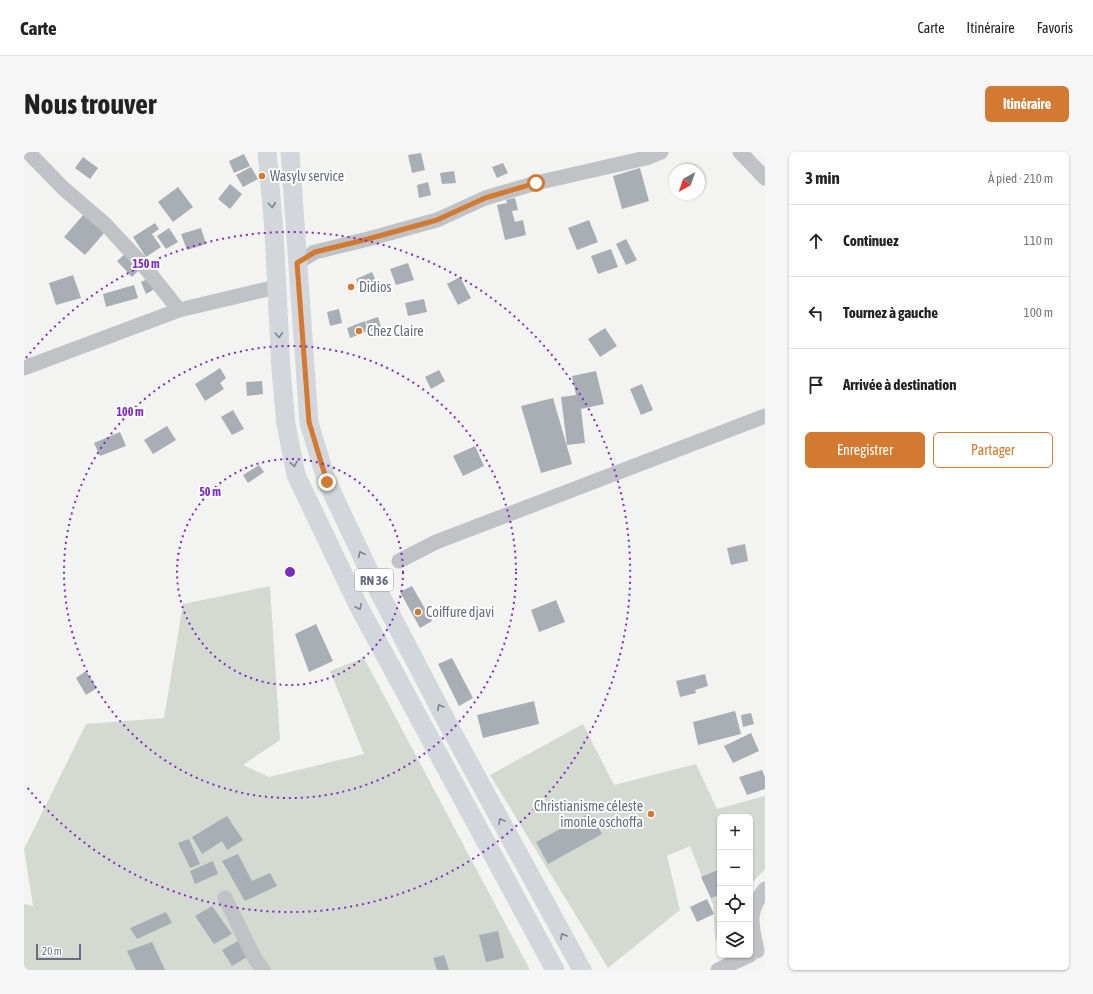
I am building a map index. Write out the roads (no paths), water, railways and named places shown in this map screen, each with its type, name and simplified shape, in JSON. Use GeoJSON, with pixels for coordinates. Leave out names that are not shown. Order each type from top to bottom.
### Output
{"type":"FeatureCollection","features":[{"type":"Feature","properties":{"kind":"main road","name":"RN 36"},"geometry":{"type":"LineString","coordinates":[[267,152],[274,231],[276,287],[286,424],[296,475],[359,607],[555,970]]}},
{"type":"Feature","properties":{"kind":"main road","name":"RN 36"},"geometry":{"type":"LineString","coordinates":[[290,152],[309,422],[327,482],[378,590],[435,699],[582,970]]}},
{"type":"Feature","properties":{"kind":"street"},"geometry":{"type":"LineString","coordinates":[[28,152],[63,188],[106,224],[144,266],[179,310]]}},
{"type":"Feature","properties":{"kind":"street"},"geometry":{"type":"LineString","coordinates":[[297,263],[315,252],[437,220],[485,198],[536,183],[646,158],[661,152]]}},
{"type":"Feature","properties":{"kind":"street"},"geometry":{"type":"LineString","coordinates":[[740,152],[765,178]]}},
{"type":"Feature","properties":{"kind":"street"},"geometry":{"type":"LineString","coordinates":[[24,368],[179,310],[276,287]]}},
{"type":"Feature","properties":{"kind":"street"},"geometry":{"type":"LineString","coordinates":[[399,561],[436,542],[765,416]]}},
{"type":"Feature","properties":{"kind":"street"},"geometry":{"type":"LineString","coordinates":[[718,970],[756,952],[750,918],[758,898],[765,889]]}},
{"type":"Feature","properties":{"kind":"street"},"geometry":{"type":"LineString","coordinates":[[225,898],[255,959],[263,970]]}},
{"type":"Feature","properties":{"kind":"place","name":"Wasylv service"},"geometry":{"type":"Point","coordinates":[262,176]}},
{"type":"Feature","properties":{"kind":"place","name":"Didios"},"geometry":{"type":"Point","coordinates":[351,287]}},
{"type":"Feature","properties":{"kind":"place","name":"Chez Claire"},"geometry":{"type":"Point","coordinates":[359,331]}},
{"type":"Feature","properties":{"kind":"place","name":"Coiffure djavi"},"geometry":{"type":"Point","coordinates":[418,612]}},
{"type":"Feature","properties":{"kind":"place","name":"Christianisme céleste imonle oschoffa"},"geometry":{"type":"Point","coordinates":[651,814]}}]}
